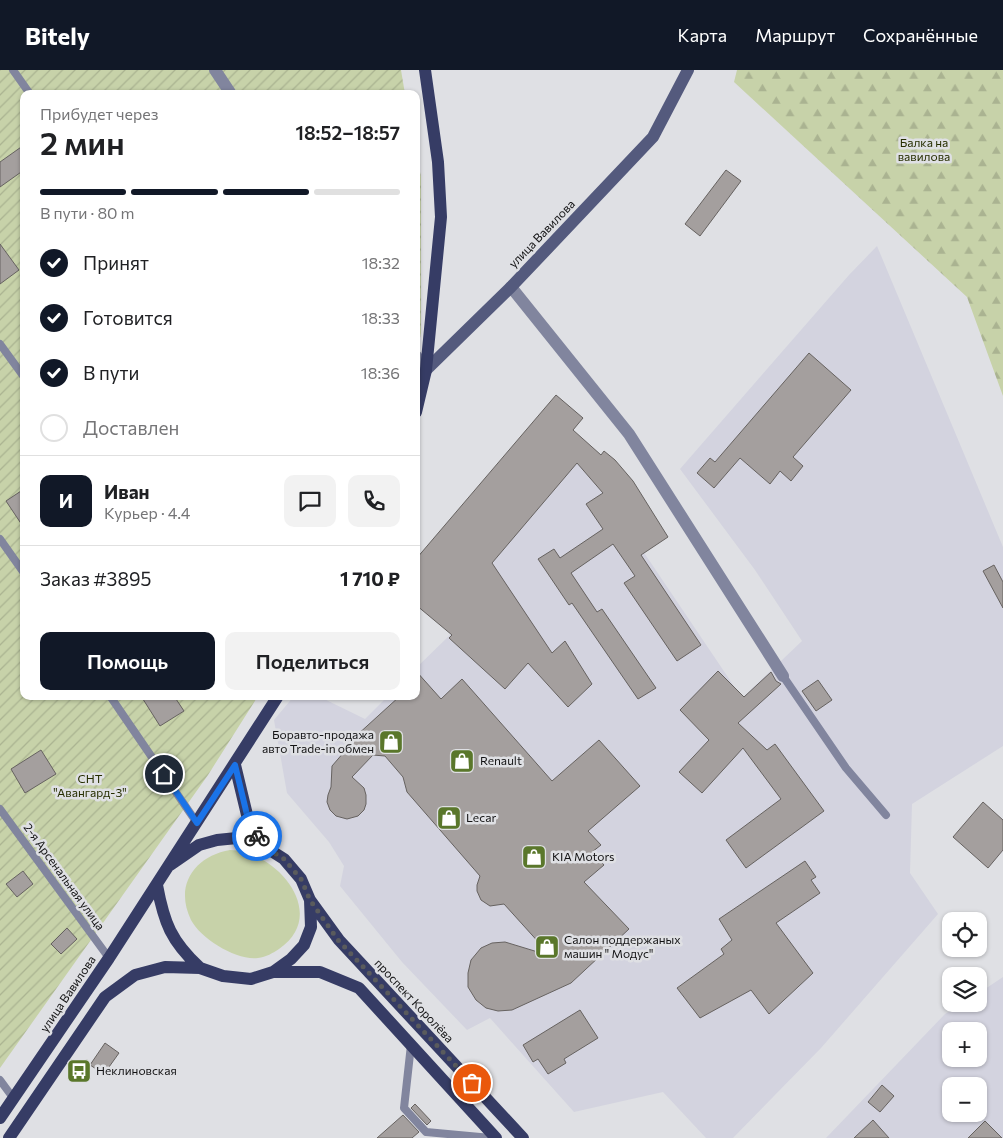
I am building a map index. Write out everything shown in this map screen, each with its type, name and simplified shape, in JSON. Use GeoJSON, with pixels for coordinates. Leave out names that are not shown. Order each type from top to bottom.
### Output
{"type":"FeatureCollection","features":[{"type":"Feature","properties":{"kind":"main road"},"geometry":{"type":"LineString","coordinates":[[420,395],[426,370],[441,217],[438,162],[424,70]]}},
{"type":"Feature","properties":{"kind":"main road","name":"улица Вавилова"},"geometry":{"type":"LineString","coordinates":[[0,1118],[109,958],[276,700]]}},
{"type":"Feature","properties":{"kind":"main road","name":"улица Вавилова"},"geometry":{"type":"LineString","coordinates":[[235,765],[248,819],[262,845]]}},
{"type":"Feature","properties":{"kind":"main road","name":"улица Вавилова"},"geometry":{"type":"LineString","coordinates":[[9,1138],[105,997],[135,975],[165,967],[200,968],[222,976],[251,979],[273,972],[291,960],[304,945],[311,927],[310,900],[301,879],[284,859],[262,845],[237,838],[217,840],[199,845],[170,865]]}},
{"type":"Feature","properties":{"kind":"main road","name":"улица Вавилова"},"geometry":{"type":"LineString","coordinates":[[157,884],[163,914],[173,938],[186,955],[200,968]]}},
{"type":"Feature","properties":{"kind":"main road","name":"проспект Королёва"},"geometry":{"type":"LineString","coordinates":[[310,900],[338,940],[523,1138]]}},
{"type":"Feature","properties":{"kind":"main road"},"geometry":{"type":"LineString","coordinates":[[273,972],[320,972],[359,988],[496,1138]]}},
{"type":"Feature","properties":{"kind":"street"},"geometry":{"type":"LineString","coordinates":[[215,70],[228,90]]}},
{"type":"Feature","properties":{"kind":"street","name":"улица Вавилова"},"geometry":{"type":"LineString","coordinates":[[426,370],[511,287],[653,137],[688,70]]}},
{"type":"Feature","properties":{"kind":"street"},"geometry":{"type":"LineString","coordinates":[[511,287],[629,434],[783,676]]}},
{"type":"Feature","properties":{"kind":"street"},"geometry":{"type":"LineString","coordinates":[[420,362],[426,370]]}},
{"type":"Feature","properties":{"kind":"lane"},"geometry":{"type":"LineString","coordinates":[[13,70],[27,90]]}},
{"type":"Feature","properties":{"kind":"lane"},"geometry":{"type":"LineString","coordinates":[[0,344],[20,372]]}},
{"type":"Feature","properties":{"kind":"lane"},"geometry":{"type":"LineString","coordinates":[[0,539],[20,567]]}},
{"type":"Feature","properties":{"kind":"lane"},"geometry":{"type":"LineString","coordinates":[[783,676],[846,768],[886,816]]}},
{"type":"Feature","properties":{"kind":"lane"},"geometry":{"type":"LineString","coordinates":[[113,700],[197,823]]}},
{"type":"Feature","properties":{"kind":"lane","name":"2-я Арсенальная улица"},"geometry":{"type":"LineString","coordinates":[[0,809],[109,958]]}},
{"type":"Feature","properties":{"kind":"lane"},"geometry":{"type":"LineString","coordinates":[[411,1045],[404,1108],[426,1132],[491,1138]]}},
{"type":"Feature","properties":{"kind":"lane"},"geometry":{"type":"LineString","coordinates":[[0,1080],[14,1099]]}},
{"type":"Feature","properties":{"kind":"shaded area"},"geometry":{"type":"Polygon","coordinates":[[[877,246],[1003,547],[1003,746],[912,804],[910,873],[938,914],[821,1048],[733,1138],[706,1138],[663,1092],[574,1112],[490,1018],[467,1030],[402,962],[340,886],[344,866],[329,842],[287,793],[274,720],[291,700],[326,700],[365,719],[384,700],[420,700],[420,664],[453,632],[553,420],[742,698],[802,641],[755,570],[680,469],[849,275],[877,246]]]}},
{"type":"Feature","properties":{"kind":"shaded area"},"geometry":{"type":"Polygon","coordinates":[[[1003,977],[1003,1138],[826,1138],[948,1012],[987,1012],[987,988],[1003,977]]]}},
{"type":"Feature","properties":{"kind":"green space","name":"СНТ \"Авангард-3\""},"geometry":{"type":"Polygon","coordinates":[[[0,70],[401,70],[404,90],[20,90],[20,700],[255,700],[208,775],[0,1068],[0,70]]]}},
{"type":"Feature","properties":{"kind":"green space","name":"Балка на вавилова"},"geometry":{"type":"Polygon","coordinates":[[[737,70],[1003,70],[1003,396],[967,297],[734,82],[737,70]]]}},
{"type":"Feature","properties":{"kind":"green space"},"geometry":{"type":"Polygon","coordinates":[[[420,172],[421,177],[420,338],[420,172]]]}},
{"type":"Feature","properties":{"kind":"green space"},"geometry":{"type":"Polygon","coordinates":[[[230,850],[248,853],[265,861],[280,873],[291,887],[298,903],[299,919],[293,935],[279,949],[264,957],[250,958],[240,956],[220,947],[196,927],[186,907],[185,895],[191,874],[207,859],[218,853],[230,850]]]}},
{"type":"Feature","properties":{"kind":"building"},"geometry":{"type":"Polygon","coordinates":[[[20,148],[20,173],[0,187],[0,162],[20,148]]]}},
{"type":"Feature","properties":{"kind":"building"},"geometry":{"type":"Polygon","coordinates":[[[726,170],[741,181],[700,236],[685,224],[726,170]]]}},
{"type":"Feature","properties":{"kind":"building"},"geometry":{"type":"Polygon","coordinates":[[[0,244],[19,270],[0,284],[0,244]]]}},
{"type":"Feature","properties":{"kind":"building"},"geometry":{"type":"Polygon","coordinates":[[[809,353],[851,390],[793,457],[803,466],[791,481],[780,471],[770,484],[740,458],[714,488],[697,473],[710,458],[715,462],[809,353]]]}},
{"type":"Feature","properties":{"kind":"building"},"geometry":{"type":"Polygon","coordinates":[[[556,395],[583,418],[573,430],[601,455],[604,451],[615,460],[633,481],[668,537],[641,555],[701,645],[677,661],[624,583],[635,576],[613,544],[571,573],[597,612],[602,609],[656,688],[638,699],[572,603],[569,605],[538,559],[554,549],[560,558],[603,529],[586,504],[603,493],[577,463],[492,563],[552,653],[565,641],[592,684],[568,707],[528,663],[505,689],[449,638],[452,635],[420,608],[420,554],[556,395]]]}},
{"type":"Feature","properties":{"kind":"building"},"geometry":{"type":"Polygon","coordinates":[[[20,492],[20,522],[6,501],[20,492]]]}},
{"type":"Feature","properties":{"kind":"building"},"geometry":{"type":"Polygon","coordinates":[[[994,565],[1003,582],[1003,608],[983,571],[994,565]]]}},
{"type":"Feature","properties":{"kind":"building"},"geometry":{"type":"Polygon","coordinates":[[[718,671],[744,697],[771,672],[776,681],[781,684],[738,723],[767,750],[775,744],[824,811],[746,868],[726,840],[781,799],[743,748],[702,793],[679,772],[709,740],[680,710],[718,671]]]}},
{"type":"Feature","properties":{"kind":"building"},"geometry":{"type":"Polygon","coordinates":[[[420,675],[441,699],[462,679],[552,781],[599,740],[640,786],[588,831],[601,845],[592,852],[604,865],[584,882],[629,929],[571,983],[512,1010],[498,1011],[486,1008],[476,1000],[468,987],[468,973],[471,960],[481,948],[492,943],[505,942],[551,956],[504,904],[490,906],[481,900],[477,891],[480,876],[407,792],[403,777],[385,756],[373,755],[352,777],[364,788],[366,795],[364,810],[358,816],[347,819],[336,816],[330,810],[327,802],[331,787],[332,766],[356,736],[396,700],[420,700],[420,675]]]}},
{"type":"Feature","properties":{"kind":"building"},"geometry":{"type":"Polygon","coordinates":[[[818,680],[832,700],[816,711],[802,691],[818,680]]]}},
{"type":"Feature","properties":{"kind":"building"},"geometry":{"type":"Polygon","coordinates":[[[144,700],[177,700],[184,711],[160,726],[144,700]]]}},
{"type":"Feature","properties":{"kind":"building"},"geometry":{"type":"Polygon","coordinates":[[[41,750],[56,774],[25,793],[11,769],[41,750]]]}},
{"type":"Feature","properties":{"kind":"building"},"geometry":{"type":"Polygon","coordinates":[[[983,802],[1003,820],[1003,850],[988,868],[953,837],[983,802]]]}},
{"type":"Feature","properties":{"kind":"building"},"geometry":{"type":"Polygon","coordinates":[[[805,861],[816,877],[811,880],[820,893],[776,923],[813,973],[769,1014],[751,990],[700,1018],[677,988],[724,954],[721,949],[732,940],[719,919],[805,861]]]}},
{"type":"Feature","properties":{"kind":"building"},"geometry":{"type":"Polygon","coordinates":[[[23,871],[33,884],[17,897],[6,884],[23,871]]]}},
{"type":"Feature","properties":{"kind":"building"},"geometry":{"type":"Polygon","coordinates":[[[67,928],[77,939],[61,954],[51,944],[67,928]]]}},
{"type":"Feature","properties":{"kind":"building"},"geometry":{"type":"Polygon","coordinates":[[[580,1010],[598,1038],[564,1059],[566,1063],[548,1074],[538,1059],[533,1062],[523,1045],[580,1010]]]}},
{"type":"Feature","properties":{"kind":"building"},"geometry":{"type":"Polygon","coordinates":[[[105,1043],[119,1053],[104,1074],[90,1065],[105,1043]]]}},
{"type":"Feature","properties":{"kind":"building"},"geometry":{"type":"Polygon","coordinates":[[[882,1085],[894,1096],[880,1112],[868,1102],[882,1085]]]}},
{"type":"Feature","properties":{"kind":"building"},"geometry":{"type":"Polygon","coordinates":[[[415,1104],[431,1121],[427,1125],[411,1108],[415,1104]]]}},
{"type":"Feature","properties":{"kind":"building"},"geometry":{"type":"Polygon","coordinates":[[[403,1115],[419,1132],[412,1138],[377,1138],[403,1115]]]}},
{"type":"Feature","properties":{"kind":"building"},"geometry":{"type":"Polygon","coordinates":[[[873,1120],[889,1138],[854,1138],[873,1120]]]}},
{"type":"Feature","properties":{"kind":"building"},"geometry":{"type":"Polygon","coordinates":[[[986,1122],[1002,1138],[968,1138],[986,1122]]]}},
{"type":"Feature","properties":{"kind":"way so far"},"geometry":{"type":"LineString","coordinates":[[257,836],[262,845],[284,859],[301,879],[310,900],[338,940],[472,1083]]}},
{"type":"Feature","properties":{"kind":"place","name":"Боравто-продажа авто Trade-in обмен"},"geometry":{"type":"Point","coordinates":[391,742]}},
{"type":"Feature","properties":{"kind":"place","name":"Renault"},"geometry":{"type":"Point","coordinates":[462,761]}},
{"type":"Feature","properties":{"kind":"place","name":"Lecar"},"geometry":{"type":"Point","coordinates":[449,818]}},
{"type":"Feature","properties":{"kind":"place","name":"KIA Motors"},"geometry":{"type":"Point","coordinates":[534,857]}},
{"type":"Feature","properties":{"kind":"place","name":"Салон поддержаных машин \" Модус\""},"geometry":{"type":"Point","coordinates":[547,947]}},
{"type":"Feature","properties":{"kind":"place","name":"Неклиновская"},"geometry":{"type":"Point","coordinates":[79,1071]}},
{"type":"Feature","properties":{"kind":"route"},"geometry":{"type":"LineString","coordinates":[[164,774],[197,823],[235,765],[248,819],[257,836]]}}]}
